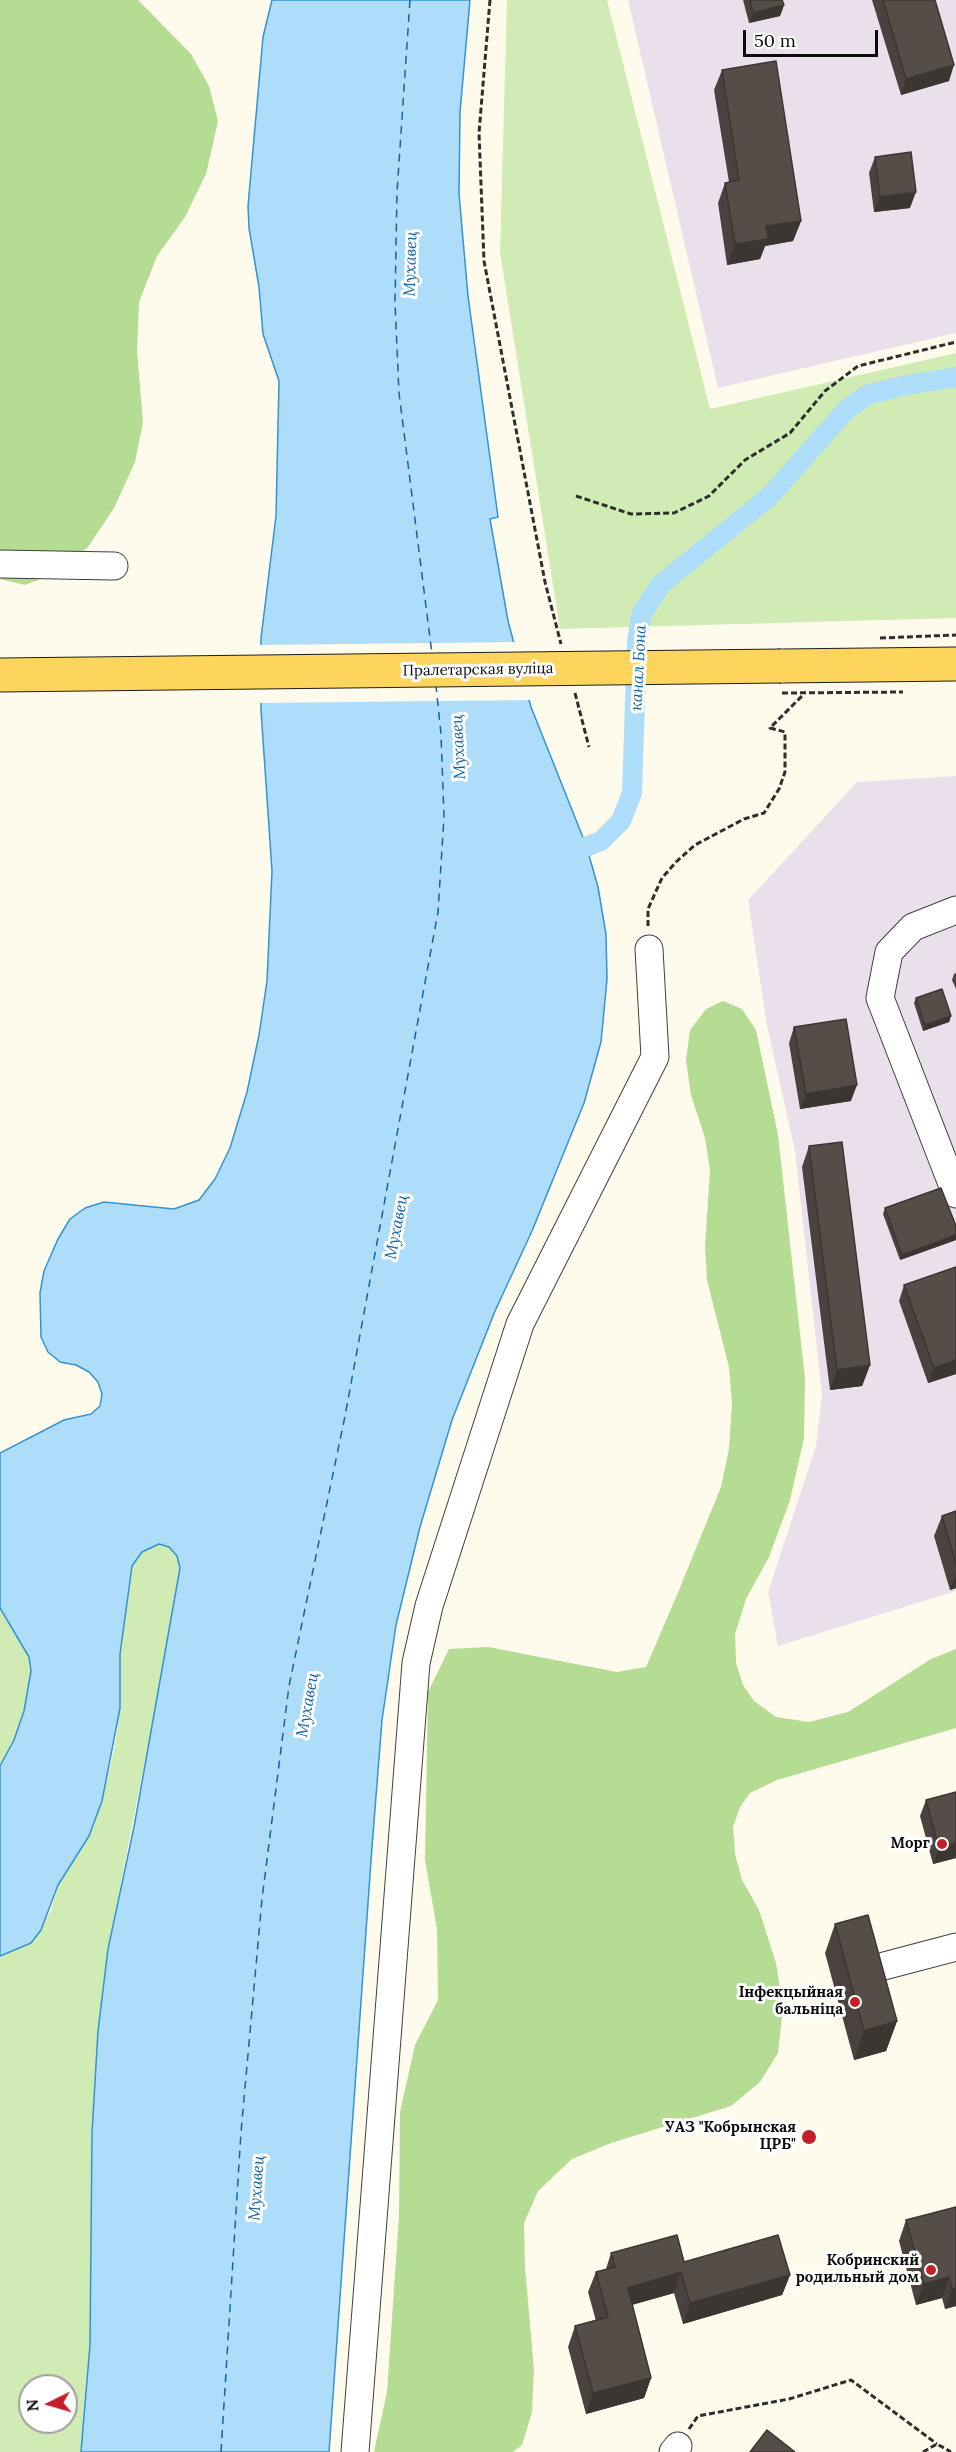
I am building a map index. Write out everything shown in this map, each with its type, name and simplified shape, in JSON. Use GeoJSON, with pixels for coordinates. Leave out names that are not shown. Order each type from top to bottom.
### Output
{"type":"FeatureCollection","features":[{"type":"Feature","properties":{"kind":"main road","name":"Пралетарская вуліца"},"geometry":{"type":"LineString","coordinates":[[0,675],[782,680],[956,664]]}},
{"type":"Feature","properties":{"kind":"street"},"geometry":{"type":"LineString","coordinates":[[0,564],[114,566]]}},
{"type":"Feature","properties":{"kind":"street"},"geometry":{"type":"LineString","coordinates":[[956,910],[913,927],[889,951],[880,998],[956,1194]]}},
{"type":"Feature","properties":{"kind":"street"},"geometry":{"type":"LineString","coordinates":[[355,2452],[416,1663],[432,1596],[520,1324],[655,1057],[649,949]]}},
{"type":"Feature","properties":{"kind":"street"},"geometry":{"type":"LineString","coordinates":[[884,1966],[956,1947]]}},
{"type":"Feature","properties":{"kind":"path"},"geometry":{"type":"LineString","coordinates":[[490,0],[479,133],[484,261],[545,582],[562,648]]}},
{"type":"Feature","properties":{"kind":"path"},"geometry":{"type":"LineString","coordinates":[[576,496],[631,514],[675,513],[709,496],[745,460],[790,433],[825,392],[858,366],[956,342]]}},
{"type":"Feature","properties":{"kind":"path"},"geometry":{"type":"LineString","coordinates":[[873,638],[956,634]]}},
{"type":"Feature","properties":{"kind":"path"},"geometry":{"type":"LineString","coordinates":[[782,680],[804,694],[909,692]]}},
{"type":"Feature","properties":{"kind":"path"},"geometry":{"type":"LineString","coordinates":[[574,692],[589,747]]}},
{"type":"Feature","properties":{"kind":"path"},"geometry":{"type":"LineString","coordinates":[[649,949],[648,909],[662,878],[694,844],[744,819],[764,813],[779,789],[785,772],[785,732],[770,728],[804,694]]}},
{"type":"Feature","properties":{"kind":"path"},"geometry":{"type":"LineString","coordinates":[[675,2449],[698,2416],[789,2399],[851,2380],[951,2452]]}},
{"type":"Feature","properties":{"kind":"path"},"geometry":{"type":"LineString","coordinates":[[923,2452],[937,2444]]}},
{"type":"Feature","properties":{"kind":"shaded area"},"geometry":{"type":"Polygon","coordinates":[[[628,0],[956,0],[956,333],[718,388],[628,0]]]}},
{"type":"Feature","properties":{"kind":"shaded area"},"geometry":{"type":"Polygon","coordinates":[[[956,776],[956,1591],[778,1646],[768,1592],[816,1446],[822,1395],[795,1151],[767,1026],[748,900],[857,782],[956,776]]]}},
{"type":"Feature","properties":{"kind":"green space"},"geometry":{"type":"Polygon","coordinates":[[[0,0],[138,0],[191,54],[209,86],[218,121],[206,174],[185,217],[157,256],[139,302],[137,351],[143,422],[135,462],[114,508],[88,547],[58,572],[25,585],[0,579],[0,0]]]}},
{"type":"Feature","properties":{"kind":"green space"},"geometry":{"type":"Polygon","coordinates":[[[507,0],[607,0],[710,409],[956,353],[956,618],[560,629],[500,252],[507,0]]]}},
{"type":"Feature","properties":{"kind":"green space"},"geometry":{"type":"Polygon","coordinates":[[[723,1001],[742,1009],[756,1030],[778,1135],[805,1379],[804,1438],[790,1500],[769,1557],[746,1599],[735,1634],[736,1663],[743,1685],[754,1701],[776,1717],[809,1722],[848,1712],[931,1659],[956,1649],[956,1728],[777,1780],[750,1793],[740,1807],[733,1827],[735,1854],[742,1880],[759,1910],[776,1963],[783,2008],[778,2053],[760,2082],[731,2106],[611,2143],[572,2159],[538,2191],[524,2223],[525,2267],[534,2370],[532,2412],[522,2445],[513,2452],[374,2452],[387,2392],[399,2215],[400,2112],[415,2045],[438,2000],[437,1929],[425,1860],[428,1692],[449,1649],[488,1647],[617,1672],[646,1667],[677,1595],[721,1487],[729,1449],[732,1403],[729,1367],[707,1280],[705,1247],[710,1170],[705,1138],[691,1095],[686,1061],[690,1030],[706,1009],[723,1001]]]}},
{"type":"Feature","properties":{"kind":"green space"},"geometry":{"type":"Polygon","coordinates":[[[159,1544],[169,1547],[177,1556],[180,1568],[179,1585],[108,1949],[98,2031],[92,2133],[90,2345],[81,2452],[0,2452],[0,1956],[30,1943],[51,1911],[58,1885],[89,1836],[102,1801],[115,1745],[120,1708],[120,1654],[124,1608],[132,1566],[142,1552],[159,1544]]]}},
{"type":"Feature","properties":{"kind":"green space"},"geometry":{"type":"Polygon","coordinates":[[[0,1608],[29,1657],[31,1671],[24,1711],[14,1740],[0,1766],[0,1608]]]}},
{"type":"Feature","properties":{"kind":"water","name":"Мухавец"},"geometry":{"type":"Polygon","coordinates":[[[272,0],[470,0],[460,112],[459,194],[468,296],[498,517],[490,519],[508,621],[531,707],[586,845],[598,887],[606,934],[607,979],[601,1042],[584,1103],[532,1231],[495,1311],[452,1420],[420,1527],[396,1625],[382,1720],[329,2452],[81,2452],[90,2345],[92,2133],[98,2031],[108,1949],[134,1827],[180,1568],[177,1556],[169,1547],[159,1544],[142,1552],[132,1566],[120,1654],[120,1708],[102,1801],[89,1836],[58,1885],[41,1930],[31,1943],[0,1956],[0,1766],[14,1740],[24,1711],[31,1671],[29,1657],[0,1608],[0,1453],[64,1420],[91,1414],[100,1406],[102,1394],[98,1382],[89,1372],[76,1365],[60,1362],[48,1352],[41,1337],[40,1293],[44,1271],[70,1219],[85,1208],[104,1202],[174,1209],[199,1200],[215,1179],[230,1148],[247,1092],[259,1035],[267,981],[272,871],[261,710],[261,638],[276,516],[279,381],[263,334],[248,206],[263,37],[272,0]]]}},
{"type":"Feature","properties":{"kind":"pier"},"geometry":{"type":"Polygon","coordinates":[[[517,642],[532,700],[258,703],[258,645],[517,642]]]}},
{"type":"Feature","properties":{"kind":"building"},"geometry":{"type":"Polygon","coordinates":[[[750,0],[782,0],[784,5],[753,13],[750,0]]]}},
{"type":"Feature","properties":{"kind":"building"},"geometry":{"type":"Polygon","coordinates":[[[883,0],[935,0],[954,65],[906,79],[883,0]]]}},
{"type":"Feature","properties":{"kind":"building"},"geometry":{"type":"Polygon","coordinates":[[[776,61],[801,221],[766,226],[768,239],[735,244],[725,183],[739,180],[722,70],[776,61]]]}},
{"type":"Feature","properties":{"kind":"building"},"geometry":{"type":"Polygon","coordinates":[[[911,152],[916,192],[880,197],[875,157],[911,152]]]}},
{"type":"Feature","properties":{"kind":"building"},"geometry":{"type":"Polygon","coordinates":[[[942,989],[951,1016],[925,1025],[916,998],[942,989]]]}},
{"type":"Feature","properties":{"kind":"building"},"geometry":{"type":"Polygon","coordinates":[[[846,1019],[857,1085],[806,1094],[794,1027],[846,1019]]]}},
{"type":"Feature","properties":{"kind":"building"},"geometry":{"type":"Polygon","coordinates":[[[842,1142],[870,1365],[837,1370],[809,1146],[842,1142]]]}},
{"type":"Feature","properties":{"kind":"building"},"geometry":{"type":"Polygon","coordinates":[[[941,1188],[956,1226],[956,1235],[902,1255],[885,1208],[941,1188]]]}},
{"type":"Feature","properties":{"kind":"building"},"geometry":{"type":"Polygon","coordinates":[[[956,1267],[956,1360],[934,1368],[904,1285],[956,1267]]]}},
{"type":"Feature","properties":{"kind":"building"},"geometry":{"type":"Polygon","coordinates":[[[956,1511],[956,1564],[942,1516],[956,1511]]]}},
{"type":"Feature","properties":{"kind":"building"},"geometry":{"type":"Polygon","coordinates":[[[956,1792],[956,1843],[939,1848],[926,1800],[956,1792]]]}},
{"type":"Feature","properties":{"kind":"building"},"geometry":{"type":"Polygon","coordinates":[[[868,1915],[897,2021],[864,2031],[835,1924],[868,1915]]]}},
{"type":"Feature","properties":{"kind":"building"},"geometry":{"type":"Polygon","coordinates":[[[956,2207],[956,2288],[952,2289],[949,2277],[924,2284],[906,2220],[956,2207]]]}},
{"type":"Feature","properties":{"kind":"building"},"geometry":{"type":"Polygon","coordinates":[[[677,2235],[684,2262],[778,2235],[790,2275],[690,2303],[681,2272],[628,2288],[651,2378],[593,2393],[575,2326],[608,2317],[596,2272],[615,2267],[611,2253],[677,2235]]]}},
{"type":"Feature","properties":{"kind":"building"},"geometry":{"type":"Polygon","coordinates":[[[767,2430],[795,2452],[750,2452],[767,2430]]]}},
{"type":"Feature","properties":{"kind":"waterway","name":"канал Бона"},"geometry":{"type":"LineString","coordinates":[[562,856],[601,841],[621,821],[632,793],[637,642],[641,615],[661,584],[770,496],[846,410],[867,395],[901,386],[956,377]]}},
{"type":"Feature","properties":{"kind":"ferry route"},"geometry":{"type":"LineString","coordinates":[[410,0],[397,192],[395,303],[399,393],[432,654]]}},
{"type":"Feature","properties":{"kind":"ferry route"},"geometry":{"type":"LineString","coordinates":[[221,2452],[241,2132],[262,1899],[289,1686],[345,1416],[438,912],[444,817],[441,734],[436,686]]}},
{"type":"Feature","properties":{"kind":"place","name":"Морг"},"geometry":{"type":"Point","coordinates":[942,1844]}},
{"type":"Feature","properties":{"kind":"place","name":"Інфекцыйная бальніца"},"geometry":{"type":"Point","coordinates":[855,2002]}},
{"type":"Feature","properties":{"kind":"place","name":"УАЗ \"Кобрынская ЦРБ\""},"geometry":{"type":"Point","coordinates":[809,2137]}},
{"type":"Feature","properties":{"kind":"place","name":"Кобринский родильный дом"},"geometry":{"type":"Point","coordinates":[931,2270]}}]}
